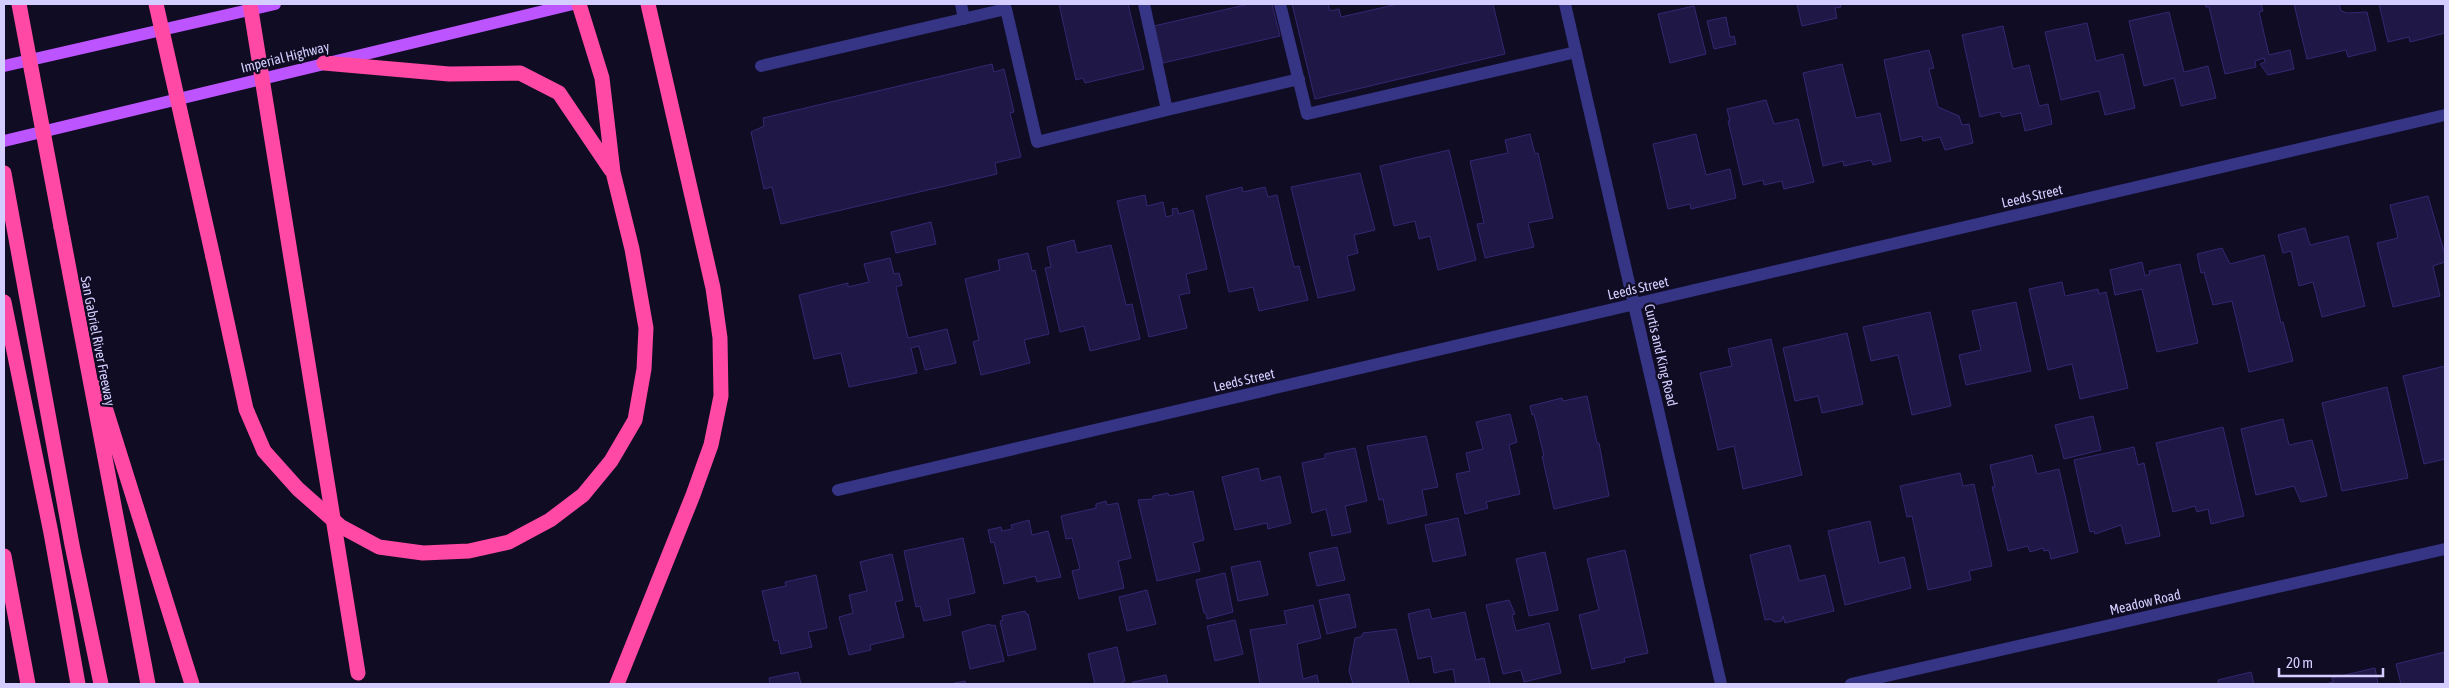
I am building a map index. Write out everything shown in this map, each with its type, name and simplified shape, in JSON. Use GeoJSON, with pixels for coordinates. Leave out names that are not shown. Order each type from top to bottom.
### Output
{"type":"FeatureCollection","features":[{"type":"Feature","properties":{"kind":"highway","name":"San Gabriel River Freeway"},"geometry":{"type":"LineString","coordinates":[[19,4],[77,318],[148,684]]}},
{"type":"Feature","properties":{"kind":"highway"},"geometry":{"type":"LineString","coordinates":[[156,4],[246,409],[264,451],[298,489],[340,526],[379,547],[423,553],[469,551],[509,542],[550,520],[583,496],[611,461],[635,420],[644,368],[646,328],[632,249],[613,172],[602,78],[579,4]]}},
{"type":"Feature","properties":{"kind":"highway"},"geometry":{"type":"LineString","coordinates":[[250,4],[359,679]]}},
{"type":"Feature","properties":{"kind":"highway"},"geometry":{"type":"LineString","coordinates":[[617,684],[693,495],[711,445],[721,396],[720,338],[713,288],[648,4]]}},
{"type":"Feature","properties":{"kind":"highway"},"geometry":{"type":"LineString","coordinates":[[324,62],[449,74],[520,73],[559,93],[613,172]]}},
{"type":"Feature","properties":{"kind":"highway"},"geometry":{"type":"LineString","coordinates":[[4,173],[100,684]]}},
{"type":"Feature","properties":{"kind":"highway"},"geometry":{"type":"LineString","coordinates":[[4,302],[51,533],[78,684]]}},
{"type":"Feature","properties":{"kind":"highway"},"geometry":{"type":"LineString","coordinates":[[77,318],[192,684]]}},
{"type":"Feature","properties":{"kind":"highway"},"geometry":{"type":"LineString","coordinates":[[4,556],[28,684]]}},
{"type":"Feature","properties":{"kind":"main road"},"geometry":{"type":"LineString","coordinates":[[4,66],[274,4]]}},
{"type":"Feature","properties":{"kind":"main road","name":"Imperial Highway"},"geometry":{"type":"LineString","coordinates":[[4,141],[324,62],[573,4]]}},
{"type":"Feature","properties":{"kind":"street"},"geometry":{"type":"LineString","coordinates":[[960,4],[964,19]]}},
{"type":"Feature","properties":{"kind":"street"},"geometry":{"type":"LineString","coordinates":[[1144,4],[1167,110]]}},
{"type":"Feature","properties":{"kind":"street"},"geometry":{"type":"LineString","coordinates":[[1280,4],[1307,114],[1576,52]]}},
{"type":"Feature","properties":{"kind":"street","name":"Curtis and King Road"},"geometry":{"type":"LineString","coordinates":[[1565,4],[1721,684]]}},
{"type":"Feature","properties":{"kind":"street"},"geometry":{"type":"LineString","coordinates":[[761,66],[1006,9],[1037,142],[1299,79]]}},
{"type":"Feature","properties":{"kind":"street","name":"Leeds Street"},"geometry":{"type":"LineString","coordinates":[[838,490],[2445,115]]}},
{"type":"Feature","properties":{"kind":"street","name":"Meadow Road"},"geometry":{"type":"LineString","coordinates":[[1851,684],[2445,549]]}},
{"type":"Feature","properties":{"kind":"building"},"geometry":{"type":"Polygon","coordinates":[[[1059,4],[1128,4],[1144,69],[1085,83],[1083,78],[1076,80],[1059,4]]]}},
{"type":"Feature","properties":{"kind":"building"},"geometry":{"type":"Polygon","coordinates":[[[1249,4],[1272,4],[1280,36],[1163,63],[1154,26],[1249,4]]]}},
{"type":"Feature","properties":{"kind":"building"},"geometry":{"type":"Polygon","coordinates":[[[1292,4],[1328,4],[1330,11],[1339,9],[1341,17],[1398,4],[1493,4],[1505,54],[1315,99],[1292,4]]]}},
{"type":"Feature","properties":{"kind":"building"},"geometry":{"type":"Polygon","coordinates":[[[1797,4],[1840,4],[1841,7],[1835,8],[1837,18],[1802,26],[1797,4]]]}},
{"type":"Feature","properties":{"kind":"building"},"geometry":{"type":"Polygon","coordinates":[[[2205,4],[2261,4],[2263,11],[2259,12],[2269,55],[2290,50],[2294,69],[2268,75],[2260,64],[2265,62],[2264,58],[2255,61],[2256,67],[2225,74],[2209,7],[2206,7],[2205,4]]]}},
{"type":"Feature","properties":{"kind":"building"},"geometry":{"type":"Polygon","coordinates":[[[2294,4],[2339,4],[2341,11],[2347,13],[2367,12],[2376,50],[2348,57],[2346,50],[2307,59],[2294,4]]]}},
{"type":"Feature","properties":{"kind":"building"},"geometry":{"type":"Polygon","coordinates":[[[2379,4],[2445,4],[2445,33],[2410,42],[2409,37],[2388,42],[2379,4]]]}},
{"type":"Feature","properties":{"kind":"building"},"geometry":{"type":"Polygon","coordinates":[[[1694,6],[1706,54],[1670,63],[1658,14],[1694,6]]]}},
{"type":"Feature","properties":{"kind":"building"},"geometry":{"type":"Polygon","coordinates":[[[2169,12],[2184,72],[2208,66],[2216,98],[2181,106],[2174,78],[2144,86],[2129,21],[2169,12]]]}},
{"type":"Feature","properties":{"kind":"building"},"geometry":{"type":"Polygon","coordinates":[[[1726,17],[1730,37],[1734,36],[1736,44],[1714,49],[1707,21],[1726,17]]]}},
{"type":"Feature","properties":{"kind":"building"},"geometry":{"type":"Polygon","coordinates":[[[2087,23],[2096,61],[2123,54],[2135,108],[2105,115],[2099,91],[2061,100],[2045,32],[2087,23]]]}},
{"type":"Feature","properties":{"kind":"building"},"geometry":{"type":"Polygon","coordinates":[[[2003,26],[2013,69],[2029,65],[2039,106],[2048,104],[2052,124],[2025,131],[2021,113],[2002,117],[2000,112],[1980,117],[1962,35],[2003,26]]]}},
{"type":"Feature","properties":{"kind":"building"},"geometry":{"type":"Polygon","coordinates":[[[1929,50],[1934,68],[1929,69],[1938,107],[1959,116],[1962,125],[1969,124],[1973,143],[1945,150],[1940,137],[1923,141],[1922,136],[1901,141],[1884,60],[1929,50]]]}},
{"type":"Feature","properties":{"kind":"building"},"geometry":{"type":"Polygon","coordinates":[[[992,64],[994,72],[1004,69],[1014,112],[1010,113],[1021,157],[995,163],[997,174],[781,224],[772,187],[764,189],[751,132],[764,126],[763,118],[992,64]]]}},
{"type":"Feature","properties":{"kind":"building"},"geometry":{"type":"Polygon","coordinates":[[[1842,64],[1856,118],[1880,113],[1891,161],[1873,165],[1871,160],[1844,166],[1843,161],[1823,166],[1803,73],[1842,64]]]}},
{"type":"Feature","properties":{"kind":"building"},"geometry":{"type":"Polygon","coordinates":[[[1766,100],[1774,124],[1798,119],[1814,182],[1784,189],[1782,181],[1764,185],[1763,180],[1743,185],[1727,109],[1766,100]]]}},
{"type":"Feature","properties":{"kind":"building"},"geometry":{"type":"Polygon","coordinates":[[[1530,134],[1535,154],[1538,153],[1553,218],[1528,223],[1534,247],[1485,258],[1477,224],[1484,223],[1470,161],[1508,153],[1505,140],[1530,134]]]}},
{"type":"Feature","properties":{"kind":"building"},"geometry":{"type":"Polygon","coordinates":[[[1696,134],[1706,175],[1730,169],[1736,198],[1691,209],[1690,204],[1668,209],[1653,144],[1696,134]]]}},
{"type":"Feature","properties":{"kind":"building"},"geometry":{"type":"Polygon","coordinates":[[[1449,150],[1476,260],[1438,270],[1430,236],[1419,239],[1415,221],[1394,226],[1380,166],[1449,150]]]}},
{"type":"Feature","properties":{"kind":"building"},"geometry":{"type":"Polygon","coordinates":[[[1360,173],[1375,230],[1354,235],[1358,253],[1347,256],[1355,290],[1318,298],[1291,187],[1360,173]]]}},
{"type":"Feature","properties":{"kind":"building"},"geometry":{"type":"Polygon","coordinates":[[[1242,187],[1243,192],[1265,187],[1268,197],[1277,195],[1294,267],[1299,266],[1308,300],[1259,311],[1253,287],[1229,292],[1206,196],[1242,187]]]}},
{"type":"Feature","properties":{"kind":"building"},"geometry":{"type":"Polygon","coordinates":[[[1145,195],[1147,206],[1163,202],[1166,217],[1173,215],[1172,209],[1177,208],[1179,214],[1193,210],[1207,269],[1186,274],[1190,293],[1179,295],[1187,328],[1149,337],[1117,201],[1145,195]]]}},
{"type":"Feature","properties":{"kind":"building"},"geometry":{"type":"Polygon","coordinates":[[[2428,196],[2445,255],[2445,262],[2433,266],[2440,296],[2393,307],[2377,243],[2398,238],[2390,205],[2428,196]]]}},
{"type":"Feature","properties":{"kind":"building"},"geometry":{"type":"Polygon","coordinates":[[[931,222],[936,244],[896,253],[891,232],[931,222]]]}},
{"type":"Feature","properties":{"kind":"building"},"geometry":{"type":"Polygon","coordinates":[[[2305,228],[2310,245],[2348,236],[2365,306],[2322,317],[2313,282],[2299,286],[2291,251],[2283,253],[2278,235],[2305,228]]]}},
{"type":"Feature","properties":{"kind":"building"},"geometry":{"type":"Polygon","coordinates":[[[1074,240],[1077,253],[1111,245],[1126,305],[1132,304],[1140,339],[1090,351],[1084,326],[1060,332],[1045,268],[1051,267],[1047,247],[1074,240]]]}},
{"type":"Feature","properties":{"kind":"building"},"geometry":{"type":"Polygon","coordinates":[[[2222,248],[2230,264],[2264,255],[2281,323],[2283,322],[2293,361],[2249,372],[2232,301],[2213,305],[2204,272],[2201,273],[2197,254],[2222,248]]]}},
{"type":"Feature","properties":{"kind":"building"},"geometry":{"type":"Polygon","coordinates":[[[1028,253],[1032,271],[1035,270],[1049,334],[1024,340],[1030,363],[981,375],[973,342],[979,340],[965,279],[1000,270],[998,260],[1028,253]]]}},
{"type":"Feature","properties":{"kind":"building"},"geometry":{"type":"Polygon","coordinates":[[[890,258],[894,274],[899,273],[902,285],[896,287],[908,338],[947,329],[956,363],[925,370],[919,346],[911,348],[917,373],[849,387],[841,353],[814,359],[799,295],[848,283],[848,287],[869,282],[864,264],[890,258]]]}},
{"type":"Feature","properties":{"kind":"building"},"geometry":{"type":"Polygon","coordinates":[[[2142,262],[2145,276],[2150,274],[2149,271],[2180,264],[2198,343],[2157,352],[2142,289],[2115,295],[2110,270],[2142,262]]]}},
{"type":"Feature","properties":{"kind":"building"},"geometry":{"type":"Polygon","coordinates":[[[2062,282],[2065,296],[2098,289],[2099,294],[2106,292],[2128,388],[2080,399],[2072,364],[2048,370],[2029,289],[2062,282]]]}},
{"type":"Feature","properties":{"kind":"building"},"geometry":{"type":"Polygon","coordinates":[[[2016,302],[2031,371],[1966,385],[1959,355],[1981,350],[1972,311],[2016,302]]]}},
{"type":"Feature","properties":{"kind":"building"},"geometry":{"type":"Polygon","coordinates":[[[1930,312],[1951,406],[1912,415],[1898,355],[1871,361],[1863,327],[1930,312]]]}},
{"type":"Feature","properties":{"kind":"building"},"geometry":{"type":"Polygon","coordinates":[[[1847,333],[1863,404],[1822,413],[1818,396],[1795,401],[1783,348],[1847,333]]]}},
{"type":"Feature","properties":{"kind":"building"},"geometry":{"type":"Polygon","coordinates":[[[1771,339],[1802,475],[1743,489],[1734,446],[1718,450],[1700,373],[1732,366],[1728,349],[1771,339]]]}},
{"type":"Feature","properties":{"kind":"building"},"geometry":{"type":"Polygon","coordinates":[[[2445,366],[2445,459],[2424,464],[2403,376],[2445,366]]]}},
{"type":"Feature","properties":{"kind":"building"},"geometry":{"type":"Polygon","coordinates":[[[2387,387],[2408,478],[2342,491],[2322,403],[2387,387]]]}},
{"type":"Feature","properties":{"kind":"building"},"geometry":{"type":"Polygon","coordinates":[[[1587,396],[1597,443],[1599,443],[1609,496],[1554,509],[1542,456],[1544,456],[1534,414],[1532,415],[1530,406],[1562,398],[1563,401],[1587,396]]]}},
{"type":"Feature","properties":{"kind":"building"},"geometry":{"type":"Polygon","coordinates":[[[1510,414],[1517,442],[1509,445],[1520,494],[1486,502],[1488,508],[1465,514],[1456,474],[1470,471],[1466,453],[1483,449],[1476,422],[1510,414]]]}},
{"type":"Feature","properties":{"kind":"building"},"geometry":{"type":"Polygon","coordinates":[[[2093,416],[2101,450],[2064,459],[2055,425],[2093,416]]]}},
{"type":"Feature","properties":{"kind":"building"},"geometry":{"type":"Polygon","coordinates":[[[2283,419],[2289,445],[2312,440],[2327,496],[2301,502],[2294,486],[2256,495],[2241,429],[2283,419]]]}},
{"type":"Feature","properties":{"kind":"building"},"geometry":{"type":"Polygon","coordinates":[[[2223,427],[2244,516],[2211,524],[2208,509],[2197,512],[2195,506],[2173,512],[2156,443],[2223,427]]]}},
{"type":"Feature","properties":{"kind":"building"},"geometry":{"type":"Polygon","coordinates":[[[1426,436],[1438,487],[1422,490],[1427,515],[1388,524],[1383,499],[1379,500],[1367,446],[1426,436]]]}},
{"type":"Feature","properties":{"kind":"building"},"geometry":{"type":"Polygon","coordinates":[[[2134,447],[2138,465],[2144,463],[2160,536],[2126,544],[2121,525],[2095,534],[2094,531],[2090,532],[2074,460],[2134,447]]]}},
{"type":"Feature","properties":{"kind":"building"},"geometry":{"type":"Polygon","coordinates":[[[1355,448],[1367,501],[1345,506],[1351,532],[1332,536],[1326,509],[1312,513],[1302,463],[1325,458],[1325,454],[1355,448]]]}},
{"type":"Feature","properties":{"kind":"building"},"geometry":{"type":"Polygon","coordinates":[[[2032,455],[2037,474],[2059,469],[2078,552],[2051,559],[2049,550],[2044,551],[2043,548],[2030,552],[2028,546],[2008,551],[1992,487],[1995,487],[1990,465],[2032,455]]]}},
{"type":"Feature","properties":{"kind":"building"},"geometry":{"type":"Polygon","coordinates":[[[1258,468],[1261,481],[1280,476],[1291,523],[1268,529],[1267,523],[1235,530],[1222,477],[1258,468]]]}},
{"type":"Feature","properties":{"kind":"building"},"geometry":{"type":"Polygon","coordinates":[[[1960,473],[1963,486],[1974,484],[1992,566],[1969,571],[1971,580],[1928,590],[1912,516],[1907,517],[1900,486],[1960,473]]]}},
{"type":"Feature","properties":{"kind":"building"},"geometry":{"type":"Polygon","coordinates":[[[1193,491],[1204,540],[1193,543],[1200,571],[1157,581],[1138,500],[1153,499],[1153,496],[1168,493],[1169,496],[1193,491]]]}},
{"type":"Feature","properties":{"kind":"building"},"geometry":{"type":"Polygon","coordinates":[[[1106,501],[1107,505],[1118,503],[1131,558],[1118,561],[1124,588],[1079,599],[1072,571],[1080,569],[1072,538],[1066,539],[1061,516],[1096,508],[1096,504],[1106,501]]]}},
{"type":"Feature","properties":{"kind":"building"},"geometry":{"type":"Polygon","coordinates":[[[1458,518],[1466,555],[1433,562],[1425,525],[1458,518]]]}},
{"type":"Feature","properties":{"kind":"building"},"geometry":{"type":"Polygon","coordinates":[[[1029,520],[1032,535],[1048,531],[1061,577],[1037,582],[1035,576],[1004,584],[994,542],[991,543],[988,530],[1001,527],[1002,531],[1012,529],[1011,525],[1029,520]]]}},
{"type":"Feature","properties":{"kind":"building"},"geometry":{"type":"Polygon","coordinates":[[[1870,521],[1879,563],[1904,557],[1911,588],[1845,605],[1828,531],[1870,521]]]}},
{"type":"Feature","properties":{"kind":"building"},"geometry":{"type":"Polygon","coordinates":[[[963,538],[975,593],[948,599],[951,615],[924,621],[920,606],[916,607],[904,551],[963,538]]]}},
{"type":"Feature","properties":{"kind":"building"},"geometry":{"type":"Polygon","coordinates":[[[1790,545],[1799,581],[1825,575],[1834,611],[1785,623],[1783,616],[1782,621],[1765,620],[1750,555],[1790,545]]]}},
{"type":"Feature","properties":{"kind":"building"},"geometry":{"type":"Polygon","coordinates":[[[1337,547],[1345,580],[1317,586],[1309,553],[1337,547]]]}},
{"type":"Feature","properties":{"kind":"building"},"geometry":{"type":"Polygon","coordinates":[[[1625,550],[1648,653],[1624,658],[1625,662],[1592,669],[1579,615],[1599,610],[1587,559],[1625,550]]]}},
{"type":"Feature","properties":{"kind":"building"},"geometry":{"type":"Polygon","coordinates":[[[1545,552],[1558,610],[1529,616],[1516,559],[1545,552]]]}},
{"type":"Feature","properties":{"kind":"building"},"geometry":{"type":"Polygon","coordinates":[[[892,554],[903,600],[895,602],[904,637],[870,645],[871,650],[849,655],[839,617],[853,613],[849,595],[867,591],[860,562],[892,554]]]}},
{"type":"Feature","properties":{"kind":"building"},"geometry":{"type":"Polygon","coordinates":[[[1260,561],[1268,595],[1238,601],[1231,567],[1260,561]]]}},
{"type":"Feature","properties":{"kind":"building"},"geometry":{"type":"Polygon","coordinates":[[[1225,573],[1233,612],[1207,619],[1196,580],[1225,573]]]}},
{"type":"Feature","properties":{"kind":"building"},"geometry":{"type":"Polygon","coordinates":[[[816,575],[827,628],[808,632],[812,647],[781,654],[778,640],[774,641],[762,591],[786,586],[785,582],[816,575]]]}},
{"type":"Feature","properties":{"kind":"building"},"geometry":{"type":"Polygon","coordinates":[[[1147,590],[1156,624],[1127,631],[1119,597],[1147,590]]]}},
{"type":"Feature","properties":{"kind":"building"},"geometry":{"type":"Polygon","coordinates":[[[1349,594],[1356,627],[1327,634],[1319,600],[1349,594]]]}},
{"type":"Feature","properties":{"kind":"building"},"geometry":{"type":"Polygon","coordinates":[[[1509,600],[1515,614],[1512,615],[1516,631],[1549,623],[1561,673],[1524,682],[1521,670],[1503,674],[1486,605],[1509,600]]]}},
{"type":"Feature","properties":{"kind":"building"},"geometry":{"type":"Polygon","coordinates":[[[1313,605],[1321,638],[1297,644],[1303,679],[1317,675],[1319,684],[1260,684],[1250,630],[1287,624],[1284,611],[1313,605]]]}},
{"type":"Feature","properties":{"kind":"building"},"geometry":{"type":"Polygon","coordinates":[[[1429,609],[1432,619],[1465,612],[1476,660],[1484,658],[1490,684],[1456,684],[1453,669],[1434,673],[1431,656],[1418,659],[1408,614],[1429,609]]]}},
{"type":"Feature","properties":{"kind":"building"},"geometry":{"type":"Polygon","coordinates":[[[1025,611],[1028,614],[1036,649],[1008,656],[1000,621],[1003,620],[1002,616],[1025,611]]]}},
{"type":"Feature","properties":{"kind":"building"},"geometry":{"type":"Polygon","coordinates":[[[1235,620],[1243,654],[1215,661],[1207,626],[1235,620]]]}},
{"type":"Feature","properties":{"kind":"building"},"geometry":{"type":"Polygon","coordinates":[[[990,624],[991,626],[995,625],[1004,661],[970,669],[962,632],[990,624]]]}},
{"type":"Feature","properties":{"kind":"building"},"geometry":{"type":"Polygon","coordinates":[[[1396,629],[1409,684],[1353,684],[1349,671],[1355,638],[1361,637],[1363,633],[1396,629]]]}},
{"type":"Feature","properties":{"kind":"building"},"geometry":{"type":"Polygon","coordinates":[[[1117,647],[1125,681],[1122,684],[1095,684],[1088,654],[1117,647]]]}},
{"type":"Feature","properties":{"kind":"building"},"geometry":{"type":"Polygon","coordinates":[[[2445,652],[2445,684],[2401,684],[2396,664],[2445,652]]]}},
{"type":"Feature","properties":{"kind":"building"},"geometry":{"type":"Polygon","coordinates":[[[2375,668],[2378,684],[2325,684],[2333,682],[2332,678],[2375,668]]]}},
{"type":"Feature","properties":{"kind":"building"},"geometry":{"type":"Polygon","coordinates":[[[798,672],[801,684],[770,684],[769,678],[798,672]]]}},
{"type":"Feature","properties":{"kind":"building"},"geometry":{"type":"Polygon","coordinates":[[[2251,672],[2254,684],[2219,684],[2218,680],[2251,672]]]}},
{"type":"Feature","properties":{"kind":"building"},"geometry":{"type":"Polygon","coordinates":[[[1166,675],[1168,684],[1133,684],[1133,682],[1166,675]]]}},
{"type":"Feature","properties":{"kind":"building"},"geometry":{"type":"Polygon","coordinates":[[[965,681],[966,684],[950,684],[965,681]]]}}]}
